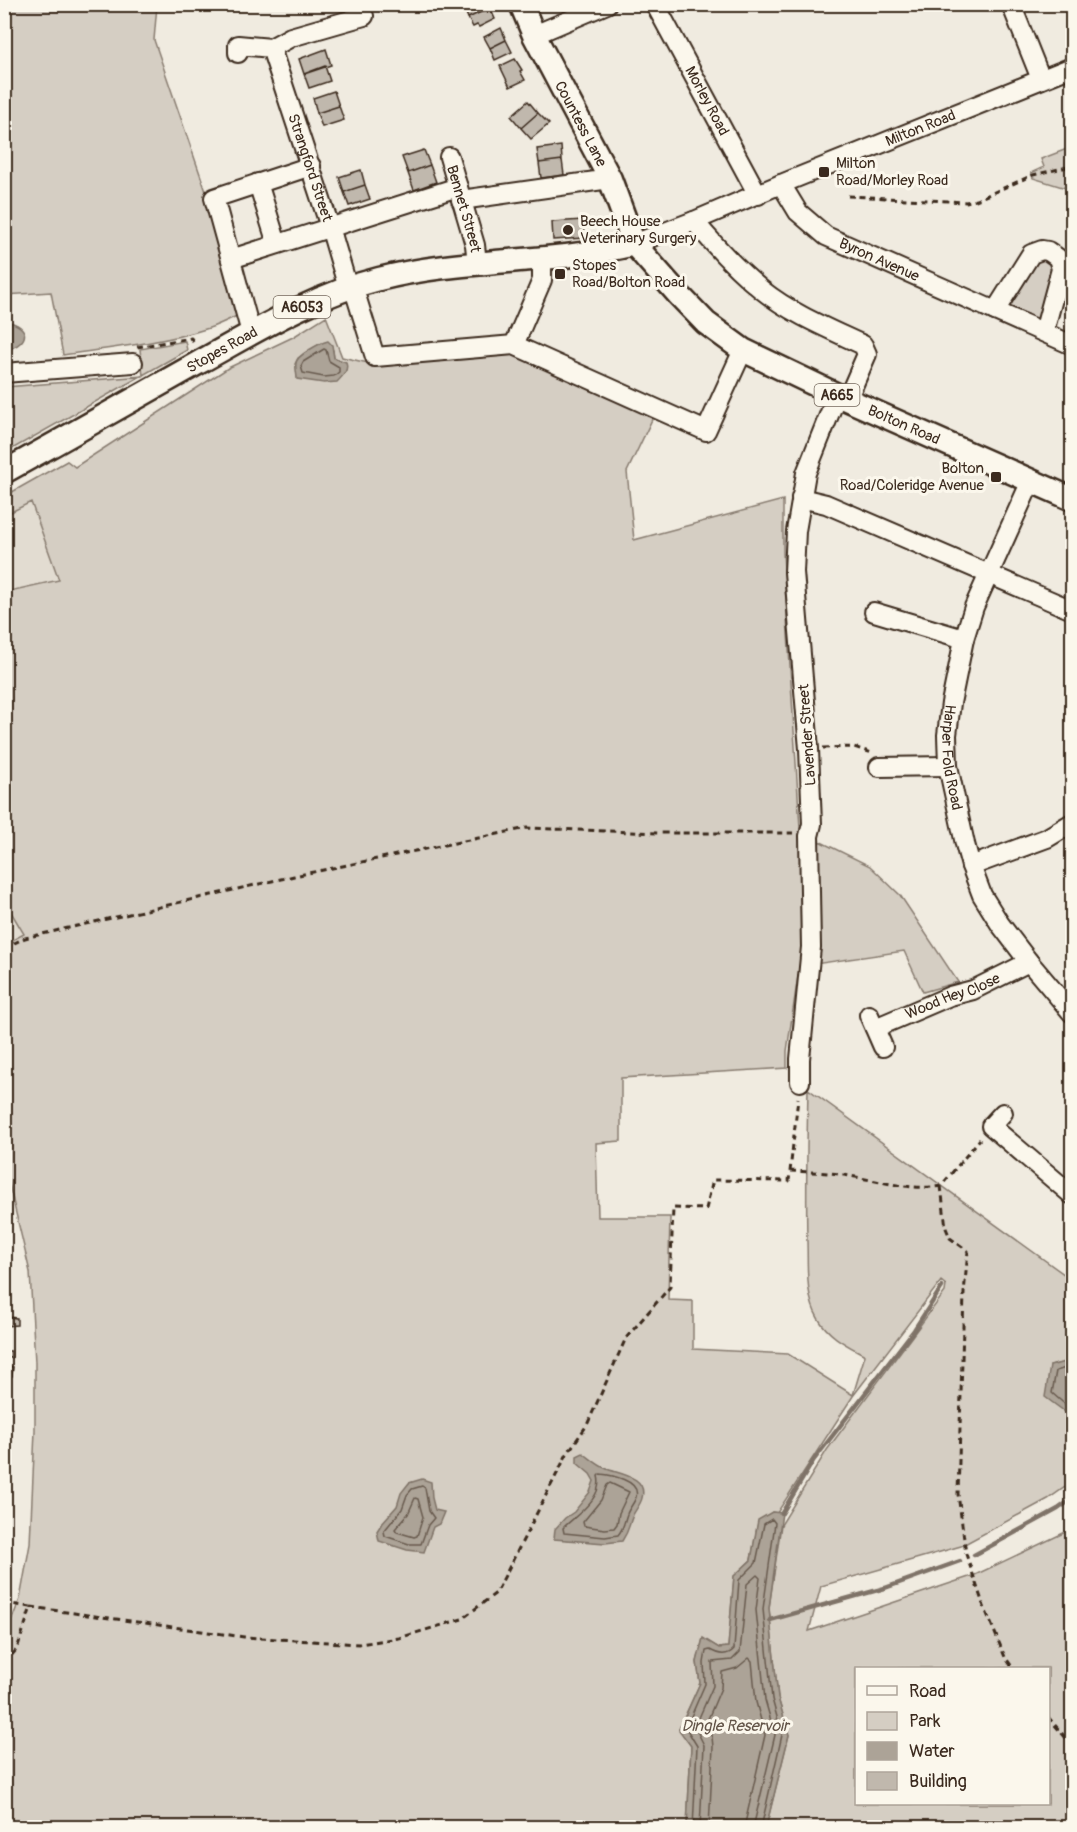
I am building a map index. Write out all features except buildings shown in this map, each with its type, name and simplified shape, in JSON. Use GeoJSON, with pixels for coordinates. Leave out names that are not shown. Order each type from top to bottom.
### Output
{"type":"FeatureCollection","features":[{"type":"Feature","properties":{"kind":"main road","name":"Countess Lane"},"geometry":{"type":"LineString","coordinates":[[520,4],[610,179],[634,244]]}},
{"type":"Feature","properties":{"kind":"main road","name":"Stopes Road"},"geometry":{"type":"LineString","coordinates":[[4,472],[251,333],[306,305],[351,287],[405,272],[477,262],[593,253],[634,244]]}},
{"type":"Feature","properties":{"kind":"main road","name":"Bolton Road"},"geometry":{"type":"LineString","coordinates":[[634,244],[706,323],[743,350],[842,398],[1072,499]]}},
{"type":"Feature","properties":{"kind":"street"},"geometry":{"type":"LineString","coordinates":[[534,35],[607,4]]}},
{"type":"Feature","properties":{"kind":"street","name":"Morley Road"},"geometry":{"type":"LineString","coordinates":[[655,4],[758,195]]}},
{"type":"Feature","properties":{"kind":"street"},"geometry":{"type":"LineString","coordinates":[[1011,4],[1041,79]]}},
{"type":"Feature","properties":{"kind":"street"},"geometry":{"type":"LineString","coordinates":[[238,54],[238,45],[271,48],[291,37],[365,15]]}},
{"type":"Feature","properties":{"kind":"street","name":"Strangford Street"},"geometry":{"type":"LineString","coordinates":[[271,48],[375,357],[514,345]]}},
{"type":"Feature","properties":{"kind":"street","name":"Milton Road"},"geometry":{"type":"LineString","coordinates":[[634,244],[1072,67]]}},
{"type":"Feature","properties":{"kind":"street","name":"Bennet Street"},"geometry":{"type":"LineString","coordinates":[[449,157],[475,245],[477,262]]}},
{"type":"Feature","properties":{"kind":"street"},"geometry":{"type":"LineString","coordinates":[[251,333],[214,198],[311,166]]}},
{"type":"Feature","properties":{"kind":"street"},"geometry":{"type":"LineString","coordinates":[[231,260],[330,227],[460,193],[610,179]]}},
{"type":"Feature","properties":{"kind":"street"},"geometry":{"type":"LineString","coordinates":[[258,183],[277,244]]}},
{"type":"Feature","properties":{"kind":"street","name":"Byron Avenue"},"geometry":{"type":"LineString","coordinates":[[781,184],[798,212],[826,236],[1072,345]]}},
{"type":"Feature","properties":{"kind":"street","name":"Lavender Street"},"geometry":{"type":"LineString","coordinates":[[694,221],[715,246],[763,291],[805,317],[863,345],[867,354],[842,398],[806,473],[796,531],[794,572],[809,749],[812,824],[809,836],[811,948],[800,1059],[800,1082]]}},
{"type":"Feature","properties":{"kind":"street"},"geometry":{"type":"LineString","coordinates":[[995,311],[1031,254],[1048,250],[1058,258],[1061,269],[1044,332]]}},
{"type":"Feature","properties":{"kind":"street"},"geometry":{"type":"LineString","coordinates":[[542,257],[542,280],[514,345],[706,431],[743,350]]}},
{"type":"Feature","properties":{"kind":"street"},"geometry":{"type":"LineString","coordinates":[[4,373],[133,363]]}},
{"type":"Feature","properties":{"kind":"street","name":"Harper Fold Road"},"geometry":{"type":"LineString","coordinates":[[1031,482],[988,573],[964,639],[951,703],[947,735],[948,766],[971,866],[982,895],[1029,962],[1072,1013]]}},
{"type":"Feature","properties":{"kind":"street"},"geometry":{"type":"LineString","coordinates":[[801,498],[826,504],[1072,610]]}},
{"type":"Feature","properties":{"kind":"street"},"geometry":{"type":"LineString","coordinates":[[881,620],[964,639]]}},
{"type":"Feature","properties":{"kind":"street"},"geometry":{"type":"LineString","coordinates":[[879,768],[948,766]]}},
{"type":"Feature","properties":{"kind":"street"},"geometry":{"type":"LineString","coordinates":[[971,866],[1047,838],[1072,823]]}},
{"type":"Feature","properties":{"kind":"street","name":"Wood Hey Close"},"geometry":{"type":"LineString","coordinates":[[883,1047],[872,1021],[973,990],[1029,962]]}},
{"type":"Feature","properties":{"kind":"street"},"geometry":{"type":"LineString","coordinates":[[997,1119],[1072,1195]]}},
{"type":"Feature","properties":{"kind":"path"},"geometry":{"type":"LineString","coordinates":[[848,196],[966,202],[1033,176],[1072,166]]}},
{"type":"Feature","properties":{"kind":"path"},"geometry":{"type":"LineString","coordinates":[[133,363],[136,348],[191,338],[205,360]]}},
{"type":"Feature","properties":{"kind":"path"},"geometry":{"type":"LineString","coordinates":[[809,749],[854,747],[879,768]]}},
{"type":"Feature","properties":{"kind":"path"},"geometry":{"type":"LineString","coordinates":[[4,948],[25,938],[283,878],[527,828],[659,833],[793,833],[797,825],[812,824]]}},
{"type":"Feature","properties":{"kind":"path"},"geometry":{"type":"LineString","coordinates":[[4,1603],[244,1637],[360,1644],[399,1638],[462,1619],[496,1593],[567,1454],[588,1425],[626,1338],[670,1287],[673,1208],[706,1209],[713,1180],[789,1181],[800,1082]]}},
{"type":"Feature","properties":{"kind":"path"},"geometry":{"type":"LineString","coordinates":[[997,1119],[941,1186],[946,1228],[950,1238],[968,1251],[964,1293],[958,1494],[966,1554],[992,1626],[1005,1657],[1012,1667]]}},
{"type":"Feature","properties":{"kind":"path"},"geometry":{"type":"LineString","coordinates":[[790,1171],[847,1175],[912,1187],[941,1186]]}},
{"type":"Feature","properties":{"kind":"path"},"geometry":{"type":"LineString","coordinates":[[4,1664],[17,1649],[31,1607]]}},
{"type":"Feature","properties":{"kind":"path"},"geometry":{"type":"LineString","coordinates":[[1050,1719],[1072,1745]]}},
{"type":"Feature","properties":{"kind":"shaded area"},"geometry":{"type":"Polygon","coordinates":[[[31,501],[59,580],[5,592],[5,515],[31,501]]]}},
{"type":"Feature","properties":{"kind":"shaded area"},"geometry":{"type":"Polygon","coordinates":[[[4,902],[24,935],[5,944],[4,944],[4,902]]]}},
{"type":"Feature","properties":{"kind":"green space"},"geometry":{"type":"Polygon","coordinates":[[[5,5],[157,5],[154,40],[213,212],[243,313],[209,328],[173,338],[63,355],[51,292],[5,295],[5,5]]]}},
{"type":"Feature","properties":{"kind":"green space"},"geometry":{"type":"Polygon","coordinates":[[[1072,147],[1072,190],[1033,178],[1031,173],[1044,167],[1041,159],[1072,147]]]}},
{"type":"Feature","properties":{"kind":"green space"},"geometry":{"type":"Polygon","coordinates":[[[1036,261],[1049,262],[1054,273],[1043,314],[1036,319],[1027,318],[1028,314],[1016,310],[1015,313],[1005,310],[1036,261]]]}},
{"type":"Feature","properties":{"kind":"green space"},"geometry":{"type":"Polygon","coordinates":[[[326,316],[342,357],[368,363],[513,350],[655,413],[627,472],[634,540],[783,500],[783,553],[800,828],[803,941],[787,1051],[787,1068],[621,1078],[621,1141],[596,1143],[598,1217],[670,1217],[668,1300],[693,1301],[693,1349],[788,1354],[853,1395],[865,1355],[839,1340],[822,1325],[809,1291],[807,1271],[808,1089],[1072,1280],[1072,1360],[1050,1366],[1068,1414],[1072,1414],[1072,1482],[1048,1499],[961,1546],[821,1586],[809,1631],[975,1575],[1072,1529],[1072,1827],[766,1827],[789,1735],[778,1698],[769,1608],[781,1525],[827,1450],[945,1292],[946,1285],[941,1281],[853,1396],[777,1513],[772,1512],[758,1523],[751,1560],[734,1576],[728,1647],[719,1648],[703,1639],[697,1662],[700,1683],[679,1729],[691,1746],[687,1827],[5,1827],[4,1639],[20,1599],[30,1544],[35,1431],[35,1362],[30,1272],[4,1163],[5,944],[24,934],[5,902],[5,592],[59,580],[31,502],[5,515],[5,496],[67,461],[75,467],[228,368],[293,337],[326,316]],[[321,343],[298,358],[295,364],[346,362],[334,358],[333,350],[321,343]]]}},
{"type":"Feature","properties":{"kind":"green space"},"geometry":{"type":"Polygon","coordinates":[[[185,341],[187,350],[143,375],[140,349],[185,341]]]}},
{"type":"Feature","properties":{"kind":"green space"},"geometry":{"type":"Polygon","coordinates":[[[141,376],[5,453],[5,387],[141,376]]]}},
{"type":"Feature","properties":{"kind":"green space"},"geometry":{"type":"Polygon","coordinates":[[[817,840],[870,866],[900,895],[958,982],[923,992],[904,951],[815,964],[817,840]]]}},
{"type":"Feature","properties":{"kind":"water"},"geometry":{"type":"Polygon","coordinates":[[[10,322],[22,329],[24,337],[17,345],[5,350],[5,323],[10,322]]]}},
{"type":"Feature","properties":{"kind":"water"},"geometry":{"type":"Polygon","coordinates":[[[328,341],[332,345],[334,358],[346,362],[347,368],[343,375],[337,382],[324,383],[297,379],[296,365],[300,356],[328,341]]]}},
{"type":"Feature","properties":{"kind":"water"},"geometry":{"type":"Polygon","coordinates":[[[1072,1360],[1072,1414],[1068,1414],[1045,1397],[1050,1366],[1072,1360]]]}},
{"type":"Feature","properties":{"kind":"water"},"geometry":{"type":"Polygon","coordinates":[[[583,1453],[600,1466],[632,1478],[641,1485],[643,1491],[641,1500],[622,1541],[605,1543],[554,1539],[555,1529],[574,1512],[590,1492],[594,1481],[590,1474],[577,1463],[577,1456],[583,1453]]]}},
{"type":"Feature","properties":{"kind":"water"},"geometry":{"type":"Polygon","coordinates":[[[422,1479],[431,1482],[435,1510],[444,1512],[439,1524],[433,1527],[424,1552],[407,1550],[379,1541],[377,1531],[397,1506],[401,1493],[409,1483],[422,1479]]]}},
{"type":"Feature","properties":{"kind":"water","name":"Dingle Reservoir"},"geometry":{"type":"Polygon","coordinates":[[[772,1512],[782,1513],[769,1608],[778,1698],[789,1735],[766,1827],[687,1827],[691,1746],[679,1730],[700,1683],[697,1662],[703,1638],[719,1648],[728,1647],[734,1576],[751,1560],[758,1520],[772,1512]]]}},
{"type":"Feature","properties":{"kind":"waterway"},"geometry":{"type":"LineString","coordinates":[[782,1513],[813,1461],[914,1330],[942,1287]]}},
{"type":"Feature","properties":{"kind":"waterway"},"geometry":{"type":"LineString","coordinates":[[974,1555],[1072,1499]]}},
{"type":"Feature","properties":{"kind":"waterway"},"geometry":{"type":"LineString","coordinates":[[770,1620],[885,1588],[960,1561]]}},
{"type":"Feature","properties":{"kind":"place","name":"Milton Road/Morley Road"},"geometry":{"type":"Point","coordinates":[824,172]}},
{"type":"Feature","properties":{"kind":"place","name":"Beech House Veterinary Surgery"},"geometry":{"type":"Point","coordinates":[568,230]}},
{"type":"Feature","properties":{"kind":"place","name":"Stopes Road/Bolton Road"},"geometry":{"type":"Point","coordinates":[560,274]}},
{"type":"Feature","properties":{"kind":"place","name":"Bolton Road/Coleridge Avenue"},"geometry":{"type":"Point","coordinates":[996,477]}}]}
